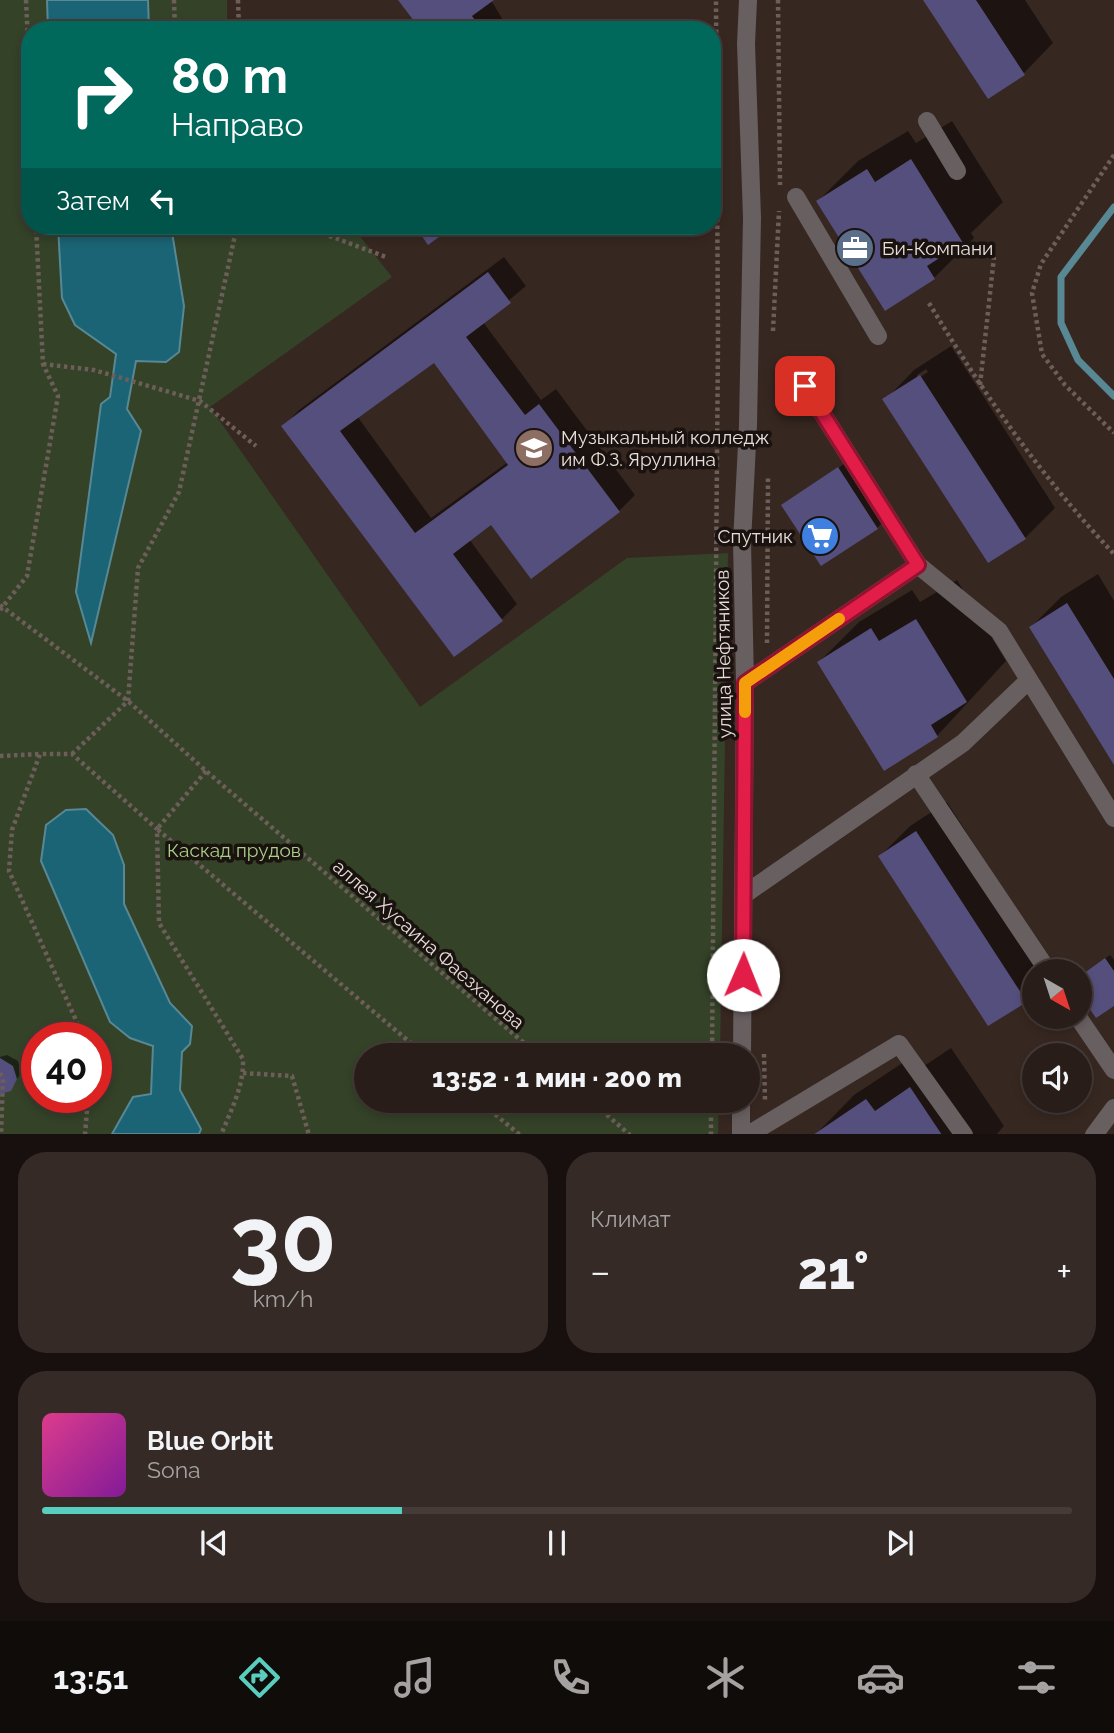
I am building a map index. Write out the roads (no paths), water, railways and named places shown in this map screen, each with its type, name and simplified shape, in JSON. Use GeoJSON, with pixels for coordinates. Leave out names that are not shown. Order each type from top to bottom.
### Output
{"type":"FeatureCollection","features":[{"type":"Feature","properties":{"kind":"street","name":"улица Нефтяников"},"geometry":{"type":"LineString","coordinates":[[742,1043],[745,683],[742,542],[748,425],[752,218],[746,44],[748,0]]}},
{"type":"Feature","properties":{"kind":"street"},"geometry":{"type":"LineString","coordinates":[[927,121],[957,171]]}},
{"type":"Feature","properties":{"kind":"street"},"geometry":{"type":"LineString","coordinates":[[785,197],[878,336]]}},
{"type":"Feature","properties":{"kind":"street"},"geometry":{"type":"LineString","coordinates":[[805,386],[918,565],[999,631],[1114,818]]}},
{"type":"Feature","properties":{"kind":"street"},"geometry":{"type":"LineString","coordinates":[[745,683],[918,565]]}},
{"type":"Feature","properties":{"kind":"street"},"geometry":{"type":"LineString","coordinates":[[745,894],[963,743],[1029,680]]}},
{"type":"Feature","properties":{"kind":"street"},"geometry":{"type":"LineString","coordinates":[[916,774],[1040,959]]}},
{"type":"Feature","properties":{"kind":"street"},"geometry":{"type":"LineString","coordinates":[[1086,1029],[1114,1070]]}},
{"type":"Feature","properties":{"kind":"street"},"geometry":{"type":"LineString","coordinates":[[750,1134],[899,1044],[963,1134]]}},
{"type":"Feature","properties":{"kind":"street"},"geometry":{"type":"LineString","coordinates":[[1095,1134],[1114,1108]]}},
{"type":"Feature","properties":{"kind":"street"},"geometry":{"type":"LineString","coordinates":[[741,1113],[741,1134]]}},
{"type":"Feature","properties":{"kind":"water"},"geometry":{"type":"Polygon","coordinates":[[[47,0],[148,0],[149,21],[48,21],[47,0]]]}},
{"type":"Feature","properties":{"kind":"water"},"geometry":{"type":"Polygon","coordinates":[[[58,235],[172,235],[184,306],[179,352],[166,362],[136,361],[127,409],[141,431],[91,643],[76,592],[101,404],[110,397],[116,354],[75,325],[62,298],[58,235]]]}},
{"type":"Feature","properties":{"kind":"water"},"geometry":{"type":"Polygon","coordinates":[[[86,809],[113,835],[124,865],[124,904],[170,1003],[192,1026],[190,1044],[182,1052],[180,1090],[201,1129],[199,1134],[112,1134],[133,1097],[151,1094],[153,1046],[130,1038],[110,1022],[41,861],[46,825],[66,810],[86,809]]]}},
{"type":"Feature","properties":{"kind":"waterway"},"geometry":{"type":"LineString","coordinates":[[1114,207],[1061,277],[1061,323],[1078,360],[1114,396]]}},
{"type":"Feature","properties":{"kind":"place","name":"Би-Компани"},"geometry":{"type":"Point","coordinates":[855,248]}},
{"type":"Feature","properties":{"kind":"place","name":"Музыкальный колледж им Ф.З. Яруллина"},"geometry":{"type":"Point","coordinates":[534,448]}},
{"type":"Feature","properties":{"kind":"place","name":"Спутник"},"geometry":{"type":"Point","coordinates":[820,536]}},
{"type":"Feature","properties":{"kind":"park label","name":"Каскад прудов"},"geometry":{"type":"Point","coordinates":[234,850]}}]}
